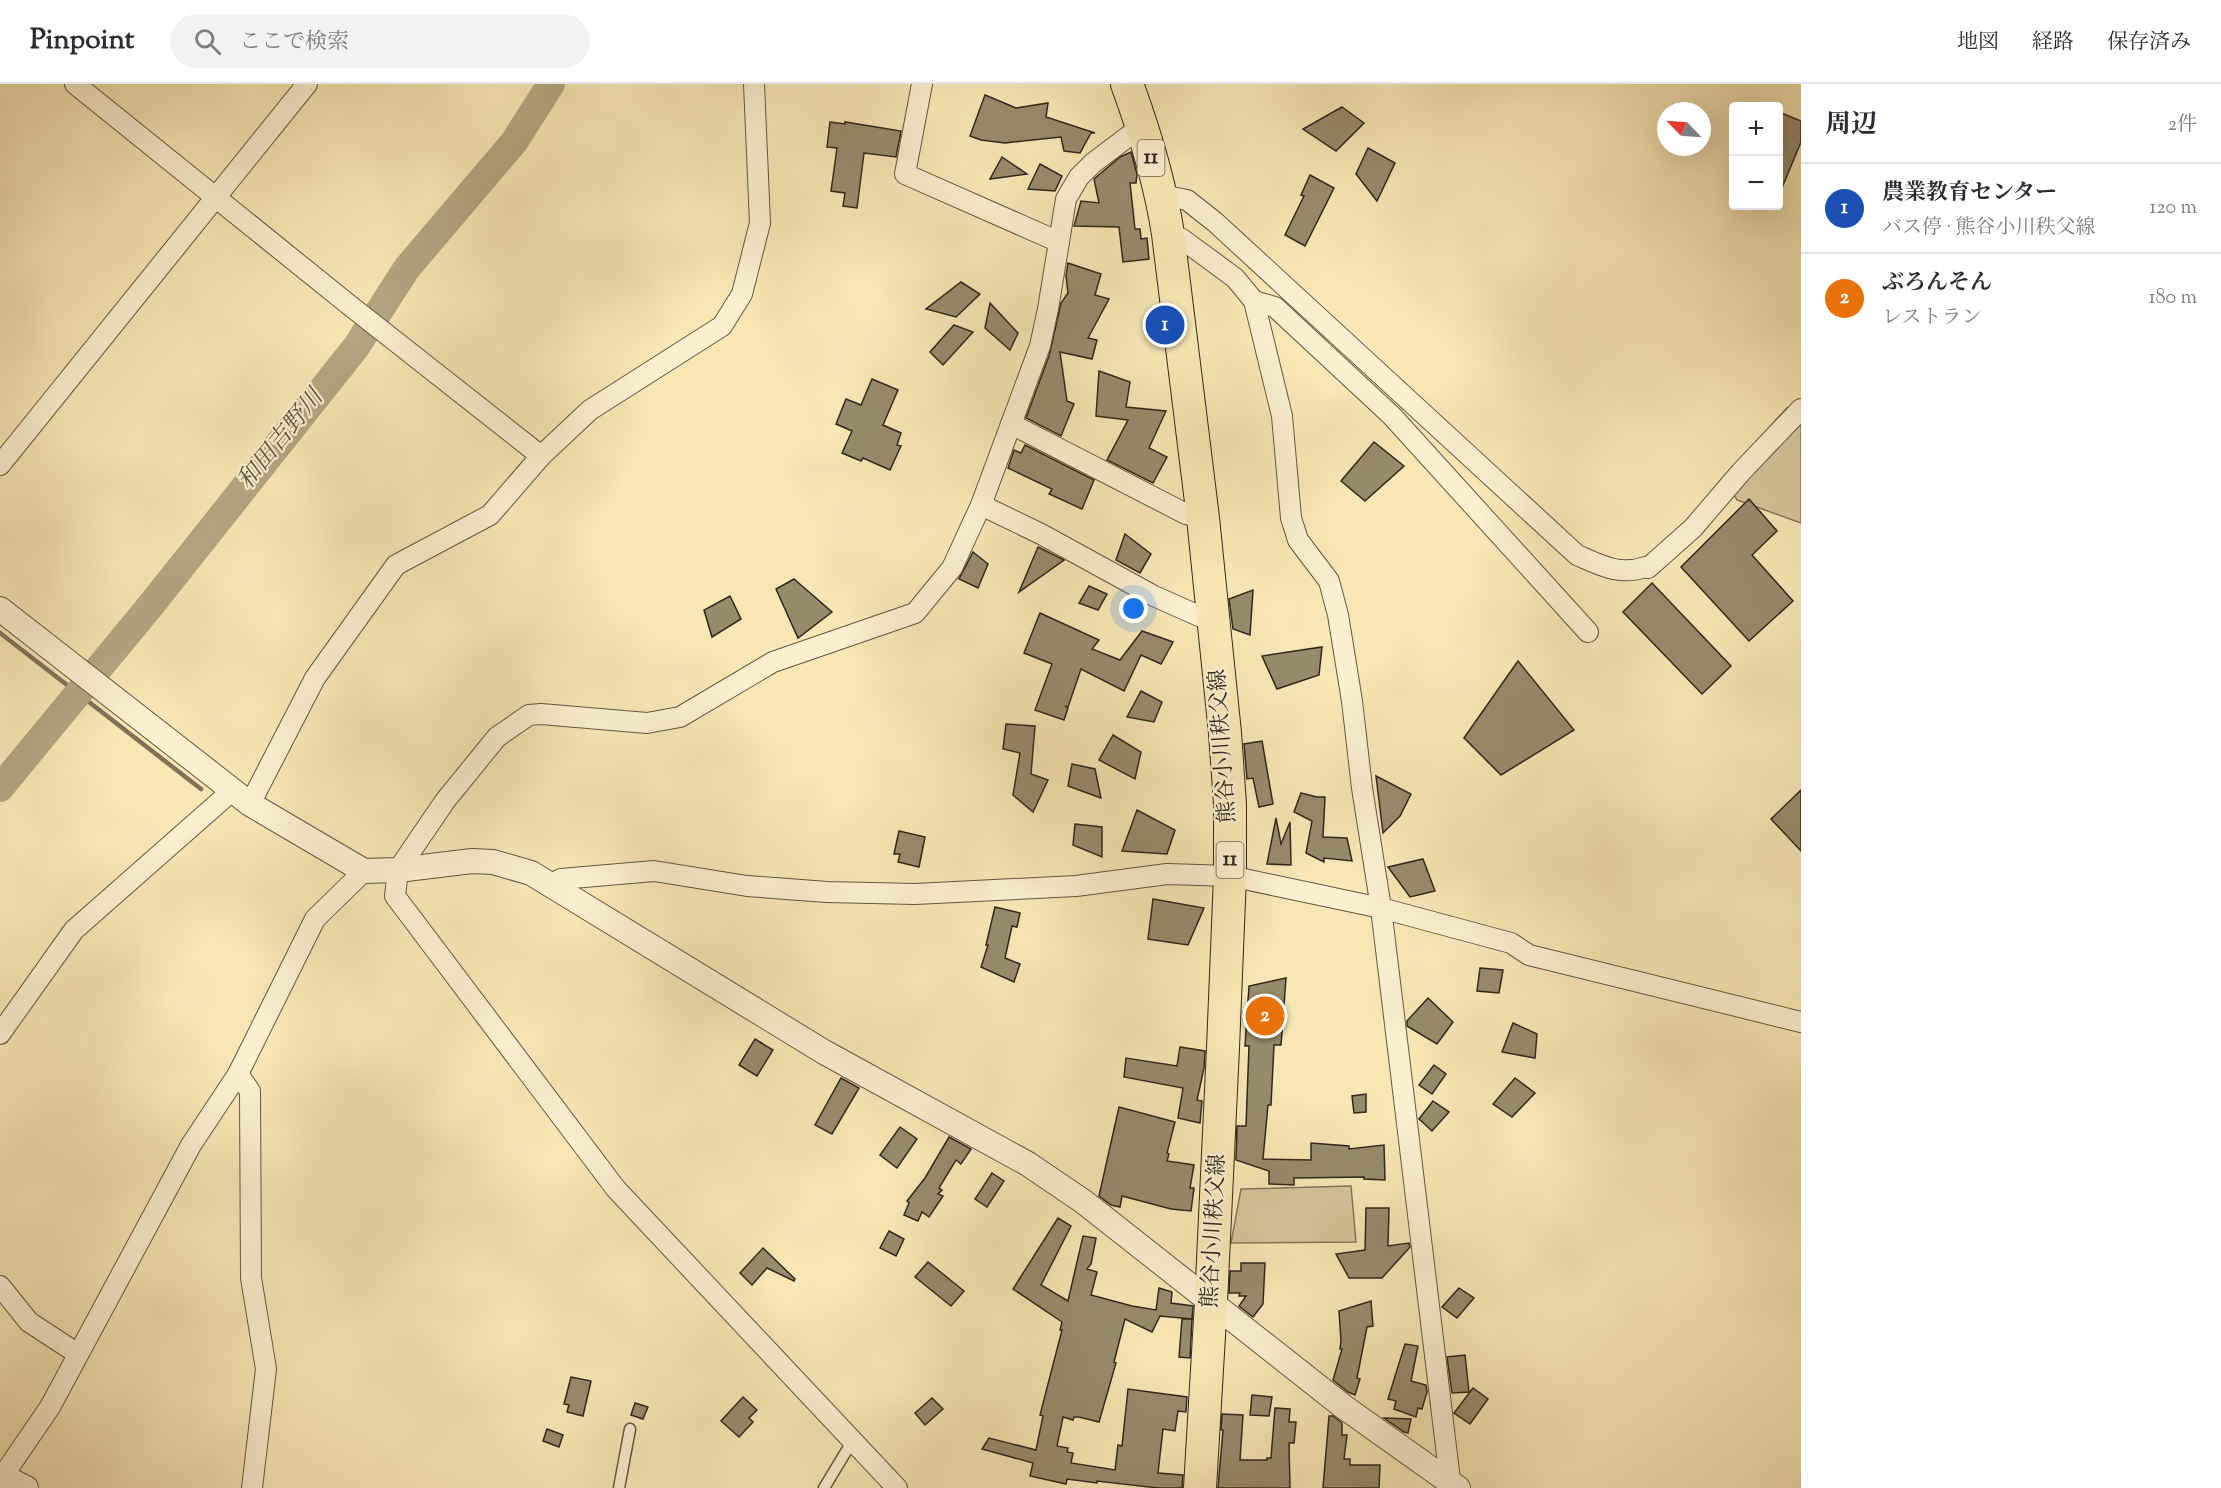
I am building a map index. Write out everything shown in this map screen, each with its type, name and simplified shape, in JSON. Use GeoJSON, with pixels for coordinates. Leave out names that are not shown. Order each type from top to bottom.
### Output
{"type":"FeatureCollection","features":[{"type":"Feature","properties":{"kind":"main road","name":"熊谷小川秩父線"},"geometry":{"type":"LineString","coordinates":[[1127,84],[1162,195],[1168,234],[1203,518],[1230,804],[1230,876],[1211,1302],[1200,1488]]}},
{"type":"Feature","properties":{"kind":"street"},"geometry":{"type":"LineString","coordinates":[[75,84],[541,456]]}},
{"type":"Feature","properties":{"kind":"street"},"geometry":{"type":"LineString","coordinates":[[0,465],[307,84]]}},
{"type":"Feature","properties":{"kind":"street"},"geometry":{"type":"LineString","coordinates":[[0,1034],[74,930],[241,797],[315,678],[396,565],[490,515],[541,456],[590,410],[722,326],[742,294],[760,223],[754,84]]}},
{"type":"Feature","properties":{"kind":"street"},"geometry":{"type":"LineString","coordinates":[[922,84],[905,174],[1059,242]]}},
{"type":"Feature","properties":{"kind":"street"},"geometry":{"type":"LineString","coordinates":[[897,1488],[616,1189],[395,896],[398,870],[445,801],[497,737],[529,715],[541,714],[647,723],[680,717],[772,662],[915,613],[952,568],[981,505],[1040,346],[1066,199],[1079,177],[1093,163],[1142,126]]}},
{"type":"Feature","properties":{"kind":"street"},"geometry":{"type":"LineString","coordinates":[[1162,195],[1188,200],[1215,222],[1576,555],[1613,570],[1633,571],[1648,568],[1681,540],[1801,409]]}},
{"type":"Feature","properties":{"kind":"street"},"geometry":{"type":"LineString","coordinates":[[1168,234],[1182,239],[1235,278],[1254,302],[1282,416],[1291,518],[1298,540],[1329,581],[1338,615],[1381,908],[1453,1486]]}},
{"type":"Feature","properties":{"kind":"street"},"geometry":{"type":"LineString","coordinates":[[1254,302],[1275,307],[1392,416],[1588,632]]}},
{"type":"Feature","properties":{"kind":"street"},"geometry":{"type":"LineString","coordinates":[[1011,424],[1186,514],[1203,518]]}},
{"type":"Feature","properties":{"kind":"street"},"geometry":{"type":"LineString","coordinates":[[981,505],[1041,534],[1154,596],[1199,616],[1213,615]]}},
{"type":"Feature","properties":{"kind":"street"},"geometry":{"type":"LineString","coordinates":[[0,609],[241,797],[364,871],[398,870],[472,861],[493,862],[531,873],[824,1052],[1028,1164],[1084,1202],[1344,1407],[1453,1486]]}},
{"type":"Feature","properties":{"kind":"street"},"geometry":{"type":"LineString","coordinates":[[26,1488],[1,1477],[50,1407],[190,1145],[238,1074],[315,919],[364,871]]}},
{"type":"Feature","properties":{"kind":"street"},"geometry":{"type":"LineString","coordinates":[[550,884],[561,879],[654,871],[759,887],[826,892],[915,894],[1076,886],[1167,873],[1230,876],[1381,908],[1511,943],[1529,955],[1801,1022]]}},
{"type":"Feature","properties":{"kind":"street"},"geometry":{"type":"LineString","coordinates":[[238,1074],[250,1091],[251,1278],[266,1369],[252,1488]]}},
{"type":"Feature","properties":{"kind":"street"},"geometry":{"type":"LineString","coordinates":[[0,1286],[29,1322],[78,1354]]}},
{"type":"Feature","properties":{"kind":"lane"},"geometry":{"type":"LineString","coordinates":[[619,1488],[630,1429]]}},
{"type":"Feature","properties":{"kind":"lane"},"geometry":{"type":"LineString","coordinates":[[824,1488],[853,1440]]}},
{"type":"Feature","properties":{"kind":"shaded area"},"geometry":{"type":"Polygon","coordinates":[[[1801,403],[1801,523],[1737,500],[1724,477],[1787,408],[1801,403]]]}},
{"type":"Feature","properties":{"kind":"shaded area"},"geometry":{"type":"Polygon","coordinates":[[[1351,1186],[1356,1242],[1231,1243],[1241,1189],[1351,1186]]]}},
{"type":"Feature","properties":{"kind":"building"},"geometry":{"type":"Polygon","coordinates":[[[985,95],[1016,108],[1048,103],[1046,117],[1095,133],[1091,133],[1080,153],[1064,151],[1061,137],[1005,143],[981,140],[970,136],[985,95]]]}},
{"type":"Feature","properties":{"kind":"building"},"geometry":{"type":"Polygon","coordinates":[[[1342,107],[1364,123],[1336,151],[1303,129],[1342,107]]]}},
{"type":"Feature","properties":{"kind":"building"},"geometry":{"type":"Polygon","coordinates":[[[1783,114],[1801,121],[1801,142],[1783,185],[1783,114]]]}},
{"type":"Feature","properties":{"kind":"building"},"geometry":{"type":"Polygon","coordinates":[[[830,122],[845,124],[845,122],[901,131],[896,157],[864,153],[857,208],[843,206],[845,193],[831,191],[837,148],[827,147],[830,122]]]}},
{"type":"Feature","properties":{"kind":"building"},"geometry":{"type":"Polygon","coordinates":[[[1368,148],[1395,163],[1377,201],[1356,174],[1368,148]]]}},
{"type":"Feature","properties":{"kind":"building"},"geometry":{"type":"Polygon","coordinates":[[[1131,152],[1137,174],[1136,183],[1130,183],[1135,229],[1140,229],[1141,239],[1147,238],[1149,259],[1123,262],[1119,227],[1074,226],[1081,201],[1099,203],[1094,179],[1120,157],[1131,152]]]}},
{"type":"Feature","properties":{"kind":"building"},"geometry":{"type":"Polygon","coordinates":[[[1002,157],[1027,174],[990,179],[1002,157]]]}},
{"type":"Feature","properties":{"kind":"building"},"geometry":{"type":"Polygon","coordinates":[[[1040,164],[1062,176],[1055,191],[1028,189],[1040,164]]]}},
{"type":"Feature","properties":{"kind":"building"},"geometry":{"type":"Polygon","coordinates":[[[1310,175],[1334,188],[1305,246],[1285,235],[1304,196],[1301,195],[1310,175]]]}},
{"type":"Feature","properties":{"kind":"building"},"geometry":{"type":"Polygon","coordinates":[[[1068,263],[1101,274],[1095,295],[1109,299],[1088,338],[1097,340],[1092,359],[1060,352],[1067,401],[1074,404],[1061,436],[1026,418],[1049,356],[1061,303],[1068,293],[1066,276],[1068,263]]]}},
{"type":"Feature","properties":{"kind":"building"},"geometry":{"type":"Polygon","coordinates":[[[961,282],[980,294],[956,317],[926,309],[961,282]]]}},
{"type":"Feature","properties":{"kind":"building"},"geometry":{"type":"Polygon","coordinates":[[[990,303],[1018,333],[1010,350],[985,328],[990,303]]]}},
{"type":"Feature","properties":{"kind":"building"},"geometry":{"type":"Polygon","coordinates":[[[954,325],[973,332],[943,365],[930,352],[954,325]]]}},
{"type":"Feature","properties":{"kind":"building"},"geometry":{"type":"Polygon","coordinates":[[[1099,371],[1130,382],[1126,407],[1166,411],[1149,448],[1167,457],[1153,483],[1107,460],[1128,420],[1096,416],[1099,371]]]}},
{"type":"Feature","properties":{"kind":"building"},"geometry":{"type":"Polygon","coordinates":[[[872,379],[898,390],[883,425],[901,433],[897,445],[901,446],[890,470],[863,458],[861,461],[842,453],[852,431],[836,424],[846,399],[861,405],[872,379]]]}},
{"type":"Feature","properties":{"kind":"building"},"geometry":{"type":"Polygon","coordinates":[[[1374,442],[1404,466],[1365,501],[1341,481],[1374,442]]]}},
{"type":"Feature","properties":{"kind":"building"},"geometry":{"type":"Polygon","coordinates":[[[1025,445],[1094,480],[1082,509],[1049,494],[1052,489],[1008,468],[1014,450],[1021,453],[1025,445]]]}},
{"type":"Feature","properties":{"kind":"building"},"geometry":{"type":"Polygon","coordinates":[[[1749,499],[1777,531],[1752,555],[1793,601],[1749,641],[1681,567],[1749,499]]]}},
{"type":"Feature","properties":{"kind":"building"},"geometry":{"type":"Polygon","coordinates":[[[1125,534],[1151,554],[1140,573],[1116,560],[1125,534]]]}},
{"type":"Feature","properties":{"kind":"building"},"geometry":{"type":"Polygon","coordinates":[[[1038,547],[1064,560],[1019,592],[1038,547]]]}},
{"type":"Feature","properties":{"kind":"building"},"geometry":{"type":"Polygon","coordinates":[[[973,552],[988,564],[978,588],[959,579],[973,552]]]}},
{"type":"Feature","properties":{"kind":"building"},"geometry":{"type":"Polygon","coordinates":[[[794,579],[832,612],[798,638],[776,589],[794,579]]]}},
{"type":"Feature","properties":{"kind":"building"},"geometry":{"type":"Polygon","coordinates":[[[1652,583],[1731,666],[1702,694],[1623,612],[1652,583]]]}},
{"type":"Feature","properties":{"kind":"building"},"geometry":{"type":"Polygon","coordinates":[[[1089,586],[1107,594],[1098,610],[1079,603],[1089,586]]]}},
{"type":"Feature","properties":{"kind":"building"},"geometry":{"type":"Polygon","coordinates":[[[1253,590],[1250,635],[1233,629],[1229,599],[1253,590]]]}},
{"type":"Feature","properties":{"kind":"building"},"geometry":{"type":"Polygon","coordinates":[[[730,596],[741,619],[712,637],[704,610],[730,596]]]}},
{"type":"Feature","properties":{"kind":"building"},"geometry":{"type":"Polygon","coordinates":[[[1040,613],[1099,640],[1092,649],[1120,660],[1142,631],[1173,642],[1161,664],[1141,655],[1124,691],[1081,669],[1068,707],[1065,706],[1068,708],[1064,720],[1035,710],[1052,664],[1024,653],[1040,613]]]}},
{"type":"Feature","properties":{"kind":"building"},"geometry":{"type":"Polygon","coordinates":[[[1322,647],[1319,675],[1277,689],[1262,656],[1322,647]]]}},
{"type":"Feature","properties":{"kind":"building"},"geometry":{"type":"Polygon","coordinates":[[[1518,661],[1574,730],[1501,775],[1464,738],[1518,661]]]}},
{"type":"Feature","properties":{"kind":"building"},"geometry":{"type":"Polygon","coordinates":[[[1141,691],[1162,702],[1154,722],[1127,717],[1141,691]]]}},
{"type":"Feature","properties":{"kind":"building"},"geometry":{"type":"Polygon","coordinates":[[[1006,724],[1035,726],[1031,774],[1048,780],[1033,812],[1013,795],[1020,753],[1003,749],[1006,724]]]}},
{"type":"Feature","properties":{"kind":"building"},"geometry":{"type":"Polygon","coordinates":[[[1113,735],[1141,752],[1135,779],[1099,760],[1113,735]]]}},
{"type":"Feature","properties":{"kind":"building"},"geometry":{"type":"Polygon","coordinates":[[[1262,741],[1273,804],[1259,807],[1253,778],[1247,779],[1244,744],[1262,741]]]}},
{"type":"Feature","properties":{"kind":"building"},"geometry":{"type":"Polygon","coordinates":[[[1072,764],[1095,769],[1101,798],[1068,786],[1072,764]]]}},
{"type":"Feature","properties":{"kind":"building"},"geometry":{"type":"Polygon","coordinates":[[[1376,776],[1411,794],[1400,816],[1383,833],[1376,776]]]}},
{"type":"Feature","properties":{"kind":"building"},"geometry":{"type":"Polygon","coordinates":[[[1801,790],[1801,851],[1771,819],[1801,790]]]}},
{"type":"Feature","properties":{"kind":"building"},"geometry":{"type":"Polygon","coordinates":[[[1301,793],[1325,797],[1323,837],[1347,838],[1352,861],[1324,858],[1324,862],[1306,853],[1312,821],[1294,812],[1301,793]]]}},
{"type":"Feature","properties":{"kind":"building"},"geometry":{"type":"Polygon","coordinates":[[[1137,810],[1175,830],[1167,854],[1122,851],[1137,810]]]}},
{"type":"Feature","properties":{"kind":"building"},"geometry":{"type":"Polygon","coordinates":[[[1276,818],[1281,844],[1290,822],[1291,865],[1267,864],[1276,818]]]}},
{"type":"Feature","properties":{"kind":"building"},"geometry":{"type":"Polygon","coordinates":[[[1075,824],[1102,827],[1102,857],[1073,845],[1075,824]]]}},
{"type":"Feature","properties":{"kind":"building"},"geometry":{"type":"Polygon","coordinates":[[[899,831],[925,837],[919,867],[898,862],[900,854],[894,854],[899,831]]]}},
{"type":"Feature","properties":{"kind":"building"},"geometry":{"type":"Polygon","coordinates":[[[1423,859],[1435,891],[1410,897],[1388,867],[1423,859]]]}},
{"type":"Feature","properties":{"kind":"building"},"geometry":{"type":"Polygon","coordinates":[[[1153,899],[1204,908],[1188,945],[1148,939],[1153,899]]]}},
{"type":"Feature","properties":{"kind":"building"},"geometry":{"type":"Polygon","coordinates":[[[995,907],[1020,913],[1017,927],[1012,926],[1005,958],[1020,964],[1014,982],[981,967],[988,945],[986,945],[995,907]]]}},
{"type":"Feature","properties":{"kind":"building"},"geometry":{"type":"Polygon","coordinates":[[[1480,968],[1503,970],[1499,993],[1477,991],[1480,968]]]}},
{"type":"Feature","properties":{"kind":"building"},"geometry":{"type":"Polygon","coordinates":[[[1286,978],[1281,1045],[1274,1045],[1271,1105],[1268,1105],[1263,1159],[1311,1160],[1311,1143],[1349,1146],[1349,1149],[1384,1145],[1385,1180],[1364,1179],[1364,1177],[1294,1178],[1294,1185],[1269,1184],[1269,1171],[1236,1160],[1237,1126],[1246,1126],[1249,1046],[1245,1046],[1249,986],[1286,978]]]}},
{"type":"Feature","properties":{"kind":"building"},"geometry":{"type":"Polygon","coordinates":[[[1428,998],[1453,1022],[1437,1044],[1407,1026],[1407,1021],[1428,998]]]}},
{"type":"Feature","properties":{"kind":"building"},"geometry":{"type":"Polygon","coordinates":[[[1513,1023],[1537,1034],[1535,1058],[1502,1052],[1513,1023]]]}},
{"type":"Feature","properties":{"kind":"building"},"geometry":{"type":"Polygon","coordinates":[[[755,1039],[773,1050],[757,1076],[739,1065],[755,1039]]]}},
{"type":"Feature","properties":{"kind":"building"},"geometry":{"type":"Polygon","coordinates":[[[1180,1047],[1205,1051],[1197,1100],[1202,1101],[1200,1123],[1178,1118],[1183,1088],[1124,1077],[1126,1058],[1177,1066],[1180,1047]]]}},
{"type":"Feature","properties":{"kind":"building"},"geometry":{"type":"Polygon","coordinates":[[[1434,1065],[1446,1074],[1432,1094],[1419,1085],[1434,1065]]]}},
{"type":"Feature","properties":{"kind":"building"},"geometry":{"type":"Polygon","coordinates":[[[841,1078],[859,1088],[832,1134],[815,1125],[841,1078]]]}},
{"type":"Feature","properties":{"kind":"building"},"geometry":{"type":"Polygon","coordinates":[[[1515,1078],[1535,1093],[1512,1117],[1493,1104],[1515,1078]]]}},
{"type":"Feature","properties":{"kind":"building"},"geometry":{"type":"Polygon","coordinates":[[[1366,1094],[1366,1112],[1354,1113],[1352,1096],[1366,1094]]]}},
{"type":"Feature","properties":{"kind":"building"},"geometry":{"type":"Polygon","coordinates":[[[1433,1101],[1449,1112],[1432,1131],[1419,1119],[1433,1101]]]}},
{"type":"Feature","properties":{"kind":"building"},"geometry":{"type":"Polygon","coordinates":[[[1119,1107],[1175,1122],[1167,1161],[1194,1165],[1190,1188],[1194,1188],[1191,1211],[1171,1209],[1122,1196],[1120,1207],[1111,1205],[1099,1196],[1119,1107]]]}},
{"type":"Feature","properties":{"kind":"building"},"geometry":{"type":"Polygon","coordinates":[[[900,1127],[917,1139],[897,1168],[880,1155],[900,1127]]]}},
{"type":"Feature","properties":{"kind":"building"},"geometry":{"type":"Polygon","coordinates":[[[949,1137],[971,1149],[961,1164],[956,1160],[939,1188],[942,1190],[938,1194],[943,1196],[929,1217],[922,1212],[918,1221],[904,1215],[909,1203],[907,1201],[925,1178],[949,1137]]]}},
{"type":"Feature","properties":{"kind":"building"},"geometry":{"type":"Polygon","coordinates":[[[992,1173],[1004,1181],[987,1207],[975,1199],[992,1173]]]}},
{"type":"Feature","properties":{"kind":"building"},"geometry":{"type":"Polygon","coordinates":[[[1366,1208],[1389,1208],[1388,1246],[1409,1243],[1410,1247],[1382,1278],[1349,1278],[1336,1254],[1365,1250],[1366,1208]]]}},
{"type":"Feature","properties":{"kind":"building"},"geometry":{"type":"Polygon","coordinates":[[[1058,1218],[1071,1226],[1041,1285],[1068,1301],[1083,1236],[1096,1238],[1091,1264],[1087,1269],[1097,1272],[1091,1295],[1156,1310],[1159,1288],[1172,1292],[1171,1303],[1193,1306],[1192,1319],[1160,1316],[1152,1332],[1125,1319],[1114,1362],[1116,1363],[1099,1422],[1079,1417],[1074,1417],[1073,1420],[1063,1417],[1057,1446],[1068,1448],[1067,1452],[1073,1453],[1071,1463],[1115,1470],[1118,1445],[1122,1446],[1128,1389],[1187,1397],[1186,1412],[1178,1411],[1175,1431],[1163,1429],[1158,1473],[1183,1475],[1182,1488],[1158,1488],[1067,1479],[1066,1484],[1030,1476],[1033,1463],[982,1449],[989,1438],[1036,1450],[1043,1416],[1040,1415],[1062,1330],[1060,1330],[1062,1322],[1013,1289],[1058,1218]]]}},
{"type":"Feature","properties":{"kind":"building"},"geometry":{"type":"Polygon","coordinates":[[[889,1231],[904,1239],[896,1256],[880,1248],[889,1231]]]}},
{"type":"Feature","properties":{"kind":"building"},"geometry":{"type":"Polygon","coordinates":[[[763,1248],[795,1279],[794,1281],[767,1268],[752,1285],[740,1273],[763,1248]]]}},
{"type":"Feature","properties":{"kind":"building"},"geometry":{"type":"Polygon","coordinates":[[[928,1262],[964,1291],[951,1306],[915,1277],[928,1262]]]}},
{"type":"Feature","properties":{"kind":"building"},"geometry":{"type":"Polygon","coordinates":[[[1241,1263],[1265,1263],[1263,1304],[1253,1317],[1239,1306],[1246,1296],[1239,1296],[1240,1293],[1229,1293],[1230,1271],[1241,1271],[1241,1263]]]}},
{"type":"Feature","properties":{"kind":"building"},"geometry":{"type":"Polygon","coordinates":[[[1459,1288],[1474,1298],[1457,1318],[1442,1307],[1459,1288]]]}},
{"type":"Feature","properties":{"kind":"building"},"geometry":{"type":"Polygon","coordinates":[[[1371,1301],[1373,1326],[1367,1327],[1357,1378],[1360,1379],[1355,1395],[1333,1380],[1342,1349],[1340,1349],[1339,1311],[1371,1301]]]}},
{"type":"Feature","properties":{"kind":"building"},"geometry":{"type":"Polygon","coordinates":[[[1182,1319],[1192,1319],[1190,1358],[1179,1357],[1182,1319]]]}},
{"type":"Feature","properties":{"kind":"building"},"geometry":{"type":"Polygon","coordinates":[[[1405,1344],[1418,1346],[1411,1381],[1426,1385],[1427,1392],[1422,1409],[1418,1408],[1416,1417],[1394,1409],[1396,1401],[1388,1399],[1405,1344]]]}},
{"type":"Feature","properties":{"kind":"building"},"geometry":{"type":"Polygon","coordinates":[[[1465,1355],[1469,1392],[1452,1393],[1447,1357],[1465,1355]]]}},
{"type":"Feature","properties":{"kind":"building"},"geometry":{"type":"Polygon","coordinates":[[[571,1377],[591,1381],[583,1416],[567,1412],[569,1405],[564,1404],[571,1377]]]}},
{"type":"Feature","properties":{"kind":"building"},"geometry":{"type":"Polygon","coordinates":[[[1473,1388],[1488,1399],[1470,1424],[1454,1413],[1473,1388]]]}},
{"type":"Feature","properties":{"kind":"building"},"geometry":{"type":"Polygon","coordinates":[[[1252,1395],[1272,1397],[1269,1416],[1250,1415],[1252,1395]]]}},
{"type":"Feature","properties":{"kind":"building"},"geometry":{"type":"Polygon","coordinates":[[[743,1397],[757,1410],[749,1418],[753,1422],[739,1437],[721,1421],[743,1397]]]}},
{"type":"Feature","properties":{"kind":"building"},"geometry":{"type":"Polygon","coordinates":[[[932,1398],[943,1409],[925,1425],[915,1413],[932,1398]]]}},
{"type":"Feature","properties":{"kind":"building"},"geometry":{"type":"Polygon","coordinates":[[[635,1403],[648,1407],[643,1419],[631,1415],[635,1403]]]}},
{"type":"Feature","properties":{"kind":"building"},"geometry":{"type":"Polygon","coordinates":[[[1275,1408],[1290,1409],[1289,1422],[1296,1422],[1294,1443],[1289,1443],[1290,1488],[1218,1488],[1223,1430],[1221,1430],[1222,1414],[1243,1415],[1240,1460],[1267,1460],[1271,1458],[1275,1408]]]}},
{"type":"Feature","properties":{"kind":"building"},"geometry":{"type":"Polygon","coordinates":[[[1329,1416],[1333,1416],[1342,1423],[1342,1435],[1347,1435],[1344,1459],[1350,1459],[1350,1465],[1380,1465],[1379,1488],[1323,1488],[1329,1416]]]}},
{"type":"Feature","properties":{"kind":"building"},"geometry":{"type":"Polygon","coordinates":[[[1384,1418],[1411,1419],[1408,1433],[1404,1432],[1384,1418]]]}},
{"type":"Feature","properties":{"kind":"building"},"geometry":{"type":"Polygon","coordinates":[[[547,1429],[563,1435],[559,1447],[543,1441],[547,1429]]]}},
{"type":"Feature","properties":{"kind":"waterway","name":"和田吉野川"},"geometry":{"type":"LineString","coordinates":[[0,788],[151,605],[356,347],[407,268],[514,142],[551,84]]}},
{"type":"Feature","properties":{"kind":"waterway"},"geometry":{"type":"LineString","coordinates":[[0,633],[201,789]]}},
{"type":"Feature","properties":{"kind":"place","name":"農業教育センター"},"geometry":{"type":"Point","coordinates":[1165,325]}},
{"type":"Feature","properties":{"kind":"place","name":"ぶろんそん"},"geometry":{"type":"Point","coordinates":[1265,1016]}}]}
